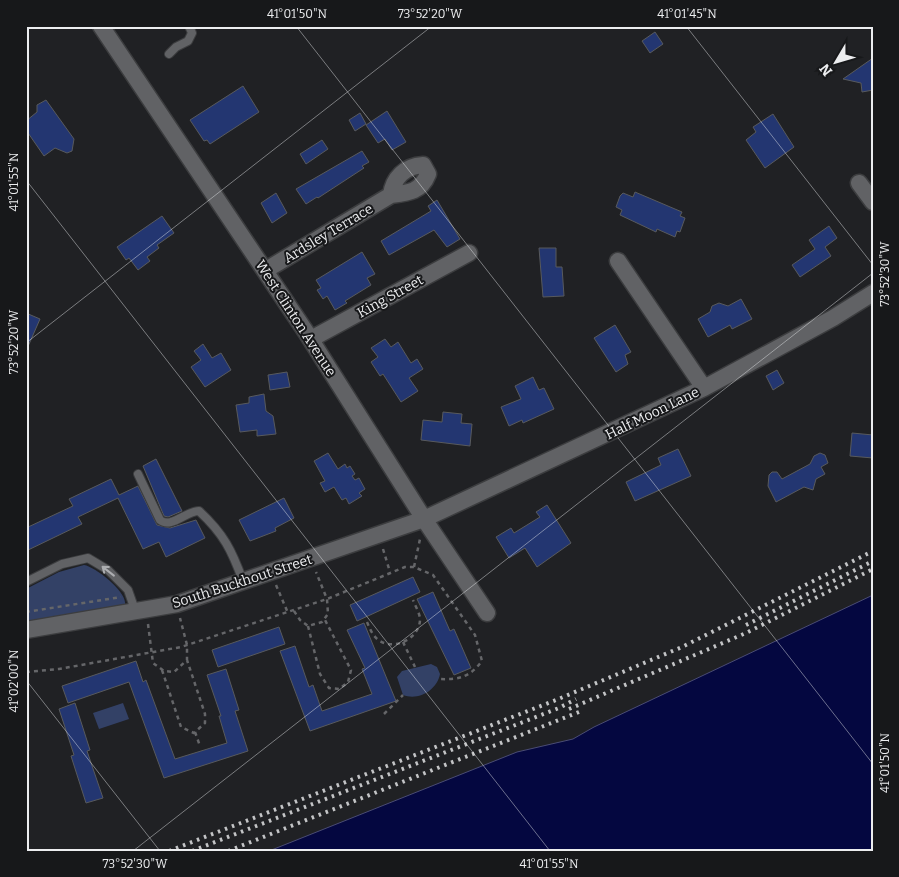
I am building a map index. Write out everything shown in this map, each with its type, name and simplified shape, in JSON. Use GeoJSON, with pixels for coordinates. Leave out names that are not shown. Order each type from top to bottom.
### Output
{"type":"FeatureCollection","features":[{"type":"Feature","properties":{"kind":"street","name":"West Clinton Avenue"},"geometry":{"type":"LineString","coordinates":[[102,26],[266,270],[424,519],[487,613]]}},
{"type":"Feature","properties":{"kind":"street"},"geometry":{"type":"LineString","coordinates":[[860,183],[873,202]]}},
{"type":"Feature","properties":{"kind":"street","name":"Ardsley Terrace"},"geometry":{"type":"LineString","coordinates":[[266,270],[391,195]]}},
{"type":"Feature","properties":{"kind":"street","name":"King Street"},"geometry":{"type":"LineString","coordinates":[[310,339],[469,253]]}},
{"type":"Feature","properties":{"kind":"street"},"geometry":{"type":"LineString","coordinates":[[618,261],[704,388]]}},
{"type":"Feature","properties":{"kind":"street","name":"Half Moon Lane"},"geometry":{"type":"LineString","coordinates":[[424,519],[704,388],[834,318],[873,293]]}},
{"type":"Feature","properties":{"kind":"street","name":"South Buckhout Street"},"geometry":{"type":"LineString","coordinates":[[26,630],[132,603],[177,604],[424,519]]}},
{"type":"Feature","properties":{"kind":"lane"},"geometry":{"type":"LineString","coordinates":[[169,54],[176,47],[188,41],[192,33],[189,26]]}},
{"type":"Feature","properties":{"kind":"lane"},"geometry":{"type":"LineString","coordinates":[[138,474],[160,520],[169,523],[191,511],[199,511],[206,517],[230,545],[244,581]]}},
{"type":"Feature","properties":{"kind":"lane"},"geometry":{"type":"LineString","coordinates":[[26,582],[62,564],[88,558],[108,570],[128,590],[132,603]]}},
{"type":"Feature","properties":{"kind":"path"},"geometry":{"type":"LineString","coordinates":[[414,567],[424,519]]}},
{"type":"Feature","properties":{"kind":"path"},"geometry":{"type":"LineString","coordinates":[[381,545],[390,572]]}},
{"type":"Feature","properties":{"kind":"path"},"geometry":{"type":"LineString","coordinates":[[308,626],[325,620],[329,607],[310,558]]}},
{"type":"Feature","properties":{"kind":"path"},"geometry":{"type":"LineString","coordinates":[[26,672],[59,669],[187,645],[294,611],[390,572],[414,567],[434,575],[475,635],[482,661],[469,676],[451,680],[439,679]]}},
{"type":"Feature","properties":{"kind":"path"},"geometry":{"type":"LineString","coordinates":[[270,572],[288,613]]}},
{"type":"Feature","properties":{"kind":"path"},"geometry":{"type":"LineString","coordinates":[[367,622],[375,637],[382,642],[390,644],[404,642],[418,626],[420,618],[413,600]]}},
{"type":"Feature","properties":{"kind":"path"},"geometry":{"type":"LineString","coordinates":[[26,612],[132,603]]}},
{"type":"Feature","properties":{"kind":"path"},"geometry":{"type":"LineString","coordinates":[[162,670],[181,727],[188,732],[195,732],[205,723],[205,714],[187,660],[187,645],[177,604]]}},
{"type":"Feature","properties":{"kind":"path"},"geometry":{"type":"LineString","coordinates":[[294,611],[300,620],[308,626],[322,680],[329,688],[339,688],[348,682],[351,670],[325,620]]}},
{"type":"Feature","properties":{"kind":"path"},"geometry":{"type":"LineString","coordinates":[[148,621],[150,652],[153,663],[162,670],[174,672],[187,660]]}},
{"type":"Feature","properties":{"kind":"path"},"geometry":{"type":"LineString","coordinates":[[404,642],[415,667]]}},
{"type":"Feature","properties":{"kind":"path"},"geometry":{"type":"LineString","coordinates":[[384,714],[403,695]]}},
{"type":"Feature","properties":{"kind":"path"},"geometry":{"type":"LineString","coordinates":[[195,732],[200,746]]}},
{"type":"Feature","properties":{"kind":"shaded area"},"geometry":{"type":"Polygon","coordinates":[[[84,565],[96,570],[110,581],[121,593],[125,604],[26,622],[26,589],[59,572],[84,565]]]}},
{"type":"Feature","properties":{"kind":"shaded area"},"geometry":{"type":"Polygon","coordinates":[[[873,595],[873,851],[269,851],[517,752],[573,739],[594,727],[873,595]]]}},
{"type":"Feature","properties":{"kind":"shaded area"},"geometry":{"type":"Polygon","coordinates":[[[431,664],[437,667],[440,674],[435,685],[421,695],[403,695],[397,677],[402,671],[431,664]]]}},
{"type":"Feature","properties":{"kind":"shaded area"},"geometry":{"type":"Polygon","coordinates":[[[123,703],[129,719],[99,729],[93,713],[123,703]]]}},
{"type":"Feature","properties":{"kind":"building"},"geometry":{"type":"Polygon","coordinates":[[[655,32],[663,44],[650,53],[642,41],[655,32]]]}},
{"type":"Feature","properties":{"kind":"building"},"geometry":{"type":"Polygon","coordinates":[[[873,58],[873,90],[862,92],[861,83],[843,79],[873,58]]]}},
{"type":"Feature","properties":{"kind":"building"},"geometry":{"type":"Polygon","coordinates":[[[243,86],[259,112],[210,144],[207,140],[204,141],[190,120],[243,86]]]}},
{"type":"Feature","properties":{"kind":"building"},"geometry":{"type":"Polygon","coordinates":[[[46,100],[74,139],[72,151],[67,153],[55,148],[44,156],[26,130],[26,121],[37,112],[37,105],[46,100]]]}},
{"type":"Feature","properties":{"kind":"building"},"geometry":{"type":"Polygon","coordinates":[[[387,111],[406,142],[392,150],[385,139],[378,143],[366,125],[387,111]]]}},
{"type":"Feature","properties":{"kind":"building"},"geometry":{"type":"Polygon","coordinates":[[[360,113],[366,124],[355,131],[349,120],[360,113]]]}},
{"type":"Feature","properties":{"kind":"building"},"geometry":{"type":"Polygon","coordinates":[[[773,114],[794,147],[765,168],[746,140],[756,132],[753,127],[773,114]]]}},
{"type":"Feature","properties":{"kind":"building"},"geometry":{"type":"Polygon","coordinates":[[[322,140],[328,149],[306,164],[300,154],[322,140]]]}},
{"type":"Feature","properties":{"kind":"building"},"geometry":{"type":"Polygon","coordinates":[[[362,151],[369,162],[362,166],[364,168],[306,204],[296,189],[362,151]]]}},
{"type":"Feature","properties":{"kind":"building"},"geometry":{"type":"Polygon","coordinates":[[[635,192],[682,212],[680,216],[685,218],[680,232],[677,231],[675,237],[657,229],[656,232],[620,215],[622,210],[616,207],[620,196],[623,193],[633,197],[635,192]]]}},
{"type":"Feature","properties":{"kind":"building"},"geometry":{"type":"Polygon","coordinates":[[[276,193],[287,213],[272,223],[261,203],[276,193]]]}},
{"type":"Feature","properties":{"kind":"building"},"geometry":{"type":"Polygon","coordinates":[[[437,200],[460,239],[447,247],[434,230],[389,255],[381,241],[431,211],[428,206],[437,200]]]}},
{"type":"Feature","properties":{"kind":"building"},"geometry":{"type":"Polygon","coordinates":[[[162,216],[174,233],[157,245],[159,248],[147,257],[150,261],[138,270],[129,258],[126,260],[117,247],[162,216]]]}},
{"type":"Feature","properties":{"kind":"building"},"geometry":{"type":"Polygon","coordinates":[[[829,226],[837,238],[825,247],[831,256],[800,277],[792,265],[815,249],[809,240],[829,226]]]}},
{"type":"Feature","properties":{"kind":"building"},"geometry":{"type":"Polygon","coordinates":[[[539,248],[556,248],[556,267],[562,267],[564,296],[543,297],[539,248]]]}},
{"type":"Feature","properties":{"kind":"building"},"geometry":{"type":"Polygon","coordinates":[[[362,252],[375,274],[367,278],[371,285],[345,301],[347,303],[335,310],[327,296],[323,299],[317,290],[321,288],[316,280],[362,252]]]}},
{"type":"Feature","properties":{"kind":"building"},"geometry":{"type":"Polygon","coordinates":[[[741,299],[752,319],[732,329],[730,325],[708,337],[698,319],[710,312],[712,306],[719,303],[728,306],[741,299]]]}},
{"type":"Feature","properties":{"kind":"building"},"geometry":{"type":"Polygon","coordinates":[[[26,313],[40,319],[26,351],[26,313]]]}},
{"type":"Feature","properties":{"kind":"building"},"geometry":{"type":"Polygon","coordinates":[[[615,325],[631,352],[625,355],[628,364],[616,372],[594,338],[615,325]]]}},
{"type":"Feature","properties":{"kind":"building"},"geometry":{"type":"Polygon","coordinates":[[[385,339],[391,347],[398,342],[411,363],[417,359],[423,369],[409,378],[418,391],[401,402],[383,374],[380,376],[371,362],[378,357],[371,348],[385,339]]]}},
{"type":"Feature","properties":{"kind":"building"},"geometry":{"type":"Polygon","coordinates":[[[203,344],[212,358],[221,353],[231,370],[205,387],[191,367],[201,360],[194,351],[203,344]]]}},
{"type":"Feature","properties":{"kind":"building"},"geometry":{"type":"Polygon","coordinates":[[[777,370],[784,383],[773,390],[766,376],[777,370]]]}},
{"type":"Feature","properties":{"kind":"building"},"geometry":{"type":"Polygon","coordinates":[[[287,372],[290,387],[270,390],[268,375],[287,372]]]}},
{"type":"Feature","properties":{"kind":"building"},"geometry":{"type":"Polygon","coordinates":[[[533,377],[539,390],[544,388],[554,409],[523,423],[522,420],[509,426],[501,407],[521,399],[515,386],[533,377]]]}},
{"type":"Feature","properties":{"kind":"building"},"geometry":{"type":"Polygon","coordinates":[[[264,394],[266,411],[273,416],[276,434],[257,436],[257,430],[240,432],[236,405],[249,403],[249,397],[264,394]]]}},
{"type":"Feature","properties":{"kind":"building"},"geometry":{"type":"Polygon","coordinates":[[[443,412],[462,414],[461,423],[472,424],[470,446],[421,440],[423,420],[442,422],[443,412]]]}},
{"type":"Feature","properties":{"kind":"building"},"geometry":{"type":"Polygon","coordinates":[[[852,433],[873,435],[873,458],[850,456],[852,433]]]}},
{"type":"Feature","properties":{"kind":"building"},"geometry":{"type":"Polygon","coordinates":[[[678,449],[691,476],[635,501],[626,482],[661,465],[658,458],[678,449]]]}},
{"type":"Feature","properties":{"kind":"building"},"geometry":{"type":"Polygon","coordinates":[[[328,453],[338,469],[345,464],[347,468],[350,466],[355,474],[352,476],[355,480],[359,478],[365,489],[359,493],[362,496],[349,504],[346,498],[342,500],[334,487],[325,492],[320,483],[325,481],[314,461],[328,453]]]}},
{"type":"Feature","properties":{"kind":"building"},"geometry":{"type":"Polygon","coordinates":[[[820,453],[825,455],[828,463],[821,467],[825,474],[816,479],[813,490],[804,487],[776,502],[768,486],[769,475],[772,472],[777,472],[782,479],[810,464],[814,456],[820,453]]]}},
{"type":"Feature","properties":{"kind":"building"},"geometry":{"type":"Polygon","coordinates":[[[156,459],[182,511],[168,517],[164,516],[143,466],[156,459]]]}},
{"type":"Feature","properties":{"kind":"building"},"geometry":{"type":"Polygon","coordinates":[[[111,479],[119,495],[138,486],[157,525],[170,528],[196,520],[205,538],[166,557],[159,542],[143,549],[118,498],[78,517],[82,524],[26,551],[26,528],[73,506],[69,499],[111,479]]]}},
{"type":"Feature","properties":{"kind":"building"},"geometry":{"type":"Polygon","coordinates":[[[284,498],[294,518],[275,528],[276,531],[250,541],[239,520],[284,498]]]}},
{"type":"Feature","properties":{"kind":"building"},"geometry":{"type":"Polygon","coordinates":[[[547,505],[571,543],[537,567],[525,548],[509,558],[496,537],[511,528],[514,533],[540,517],[536,512],[547,505]]]}},
{"type":"Feature","properties":{"kind":"building"},"geometry":{"type":"Polygon","coordinates":[[[413,577],[420,592],[357,621],[350,605],[413,577]]]}},
{"type":"Feature","properties":{"kind":"building"},"geometry":{"type":"Polygon","coordinates":[[[433,592],[450,631],[454,629],[471,668],[454,675],[417,599],[433,592]]]}},
{"type":"Feature","properties":{"kind":"building"},"geometry":{"type":"Polygon","coordinates":[[[364,623],[396,701],[310,731],[280,651],[295,646],[309,687],[313,685],[322,711],[372,694],[362,669],[365,668],[347,630],[364,623]]]}},
{"type":"Feature","properties":{"kind":"building"},"geometry":{"type":"Polygon","coordinates":[[[279,627],[285,644],[218,667],[212,650],[279,627]]]}},
{"type":"Feature","properties":{"kind":"building"},"geometry":{"type":"Polygon","coordinates":[[[136,661],[143,682],[146,680],[175,759],[227,743],[219,716],[221,716],[207,675],[226,669],[239,710],[235,711],[248,751],[164,778],[129,682],[68,703],[62,686],[136,661]]]}},
{"type":"Feature","properties":{"kind":"building"},"geometry":{"type":"Polygon","coordinates":[[[75,703],[90,750],[87,751],[103,798],[86,803],[71,756],[74,755],[59,709],[75,703]]]}},
{"type":"Feature","properties":{"kind":"railway"},"geometry":{"type":"LineString","coordinates":[[169,851],[556,700],[682,647],[873,551]]}},
{"type":"Feature","properties":{"kind":"railway"},"geometry":{"type":"LineString","coordinates":[[746,625],[873,561]]}},
{"type":"Feature","properties":{"kind":"railway"},"geometry":{"type":"LineString","coordinates":[[569,709],[746,633],[873,569]]}},
{"type":"Feature","properties":{"kind":"railway"},"geometry":{"type":"LineString","coordinates":[[192,851],[559,708],[576,699]]}},
{"type":"Feature","properties":{"kind":"railway"},"geometry":{"type":"LineString","coordinates":[[228,851],[579,712]]}}]}
